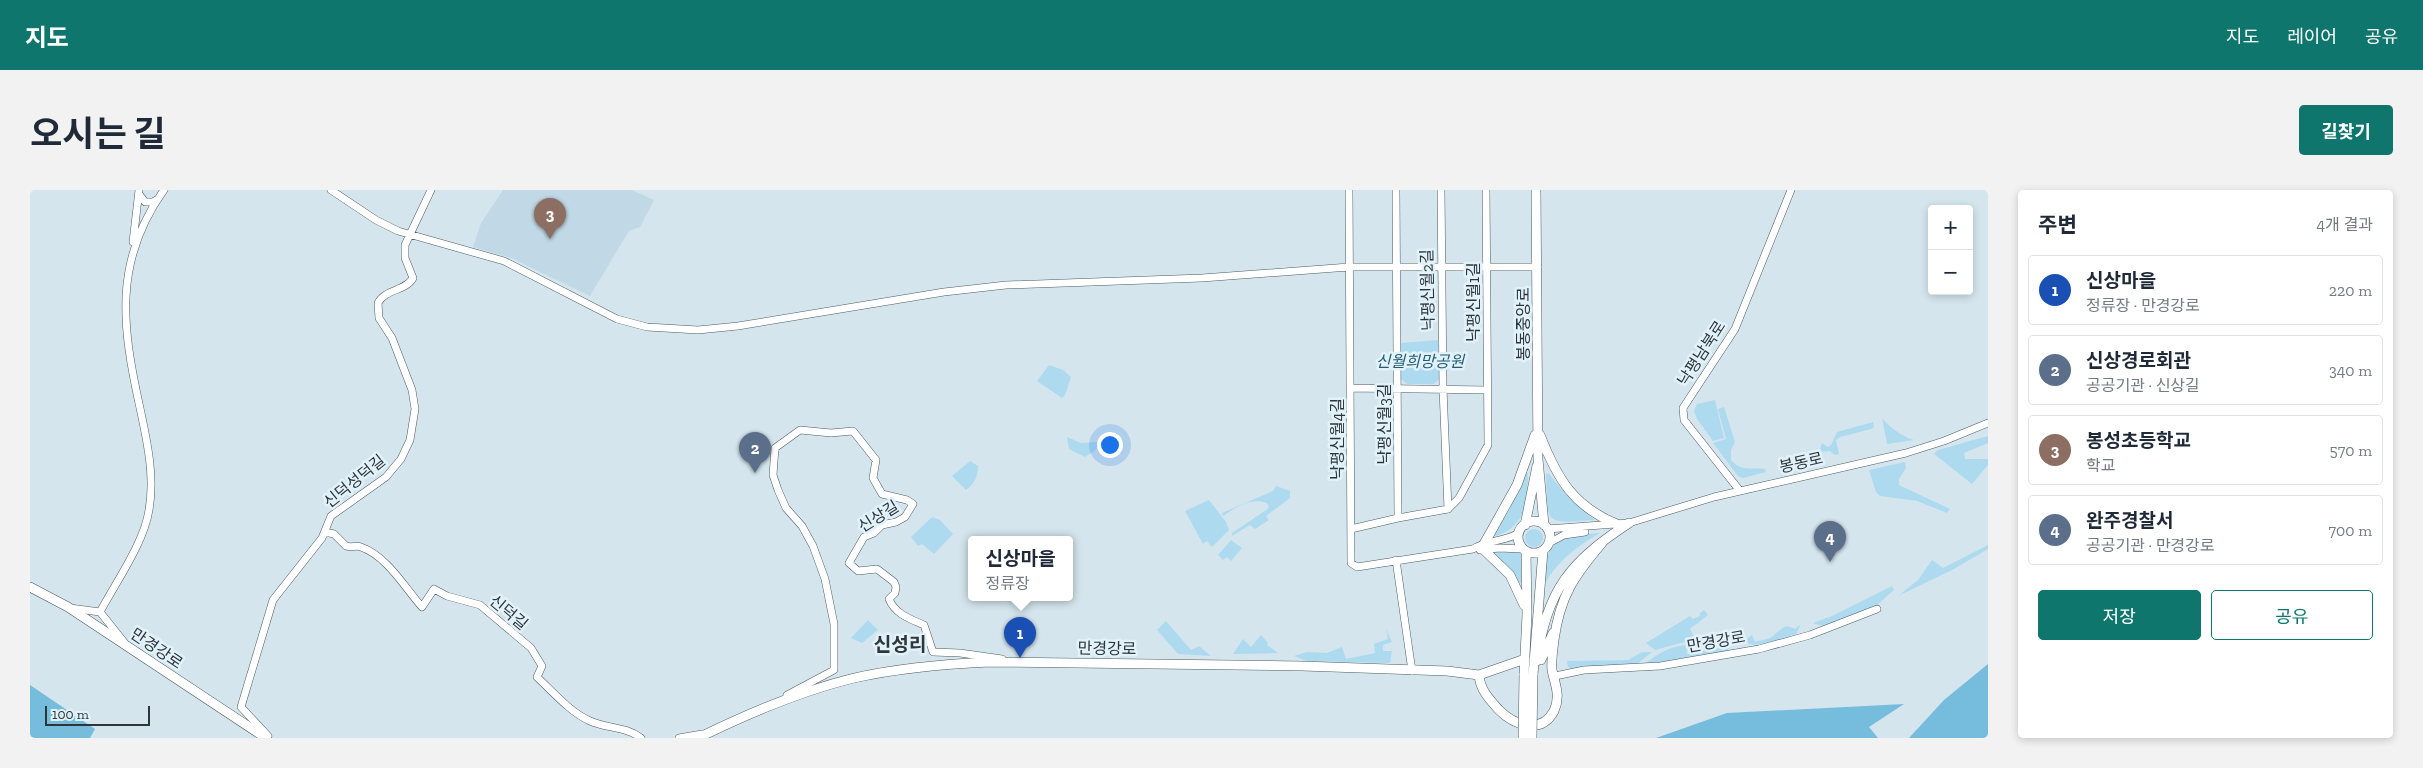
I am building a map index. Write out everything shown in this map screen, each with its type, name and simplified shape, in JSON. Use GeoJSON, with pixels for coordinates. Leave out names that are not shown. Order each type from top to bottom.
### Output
{"type":"FeatureCollection","features":[{"type":"Feature","properties":{"kind":"street"},"geometry":{"type":"LineString","coordinates":[[131,254],[144,223],[164,190]]}},
{"type":"Feature","properties":{"kind":"street"},"geometry":{"type":"LineString","coordinates":[[331,190],[376,220],[408,235],[475,251],[504,261],[536,276],[600,312],[631,324],[679,330],[738,326],[944,292],[1006,285],[1202,278],[1348,267],[1538,267]]}},
{"type":"Feature","properties":{"kind":"street","name":"신덕성덕길"},"geometry":{"type":"LineString","coordinates":[[268,738],[241,707],[273,600],[319,543],[328,521],[337,511],[386,477],[401,459],[410,440],[415,409],[412,390],[392,338],[382,324],[378,304],[384,295],[410,282],[413,278],[404,252],[408,235],[431,190]]}},
{"type":"Feature","properties":{"kind":"street","name":"낙평신월4길"},"geometry":{"type":"LineString","coordinates":[[1349,190],[1351,562],[1353,566],[1484,547],[1524,550]]}},
{"type":"Feature","properties":{"kind":"street","name":"낙평신월3길"},"geometry":{"type":"LineString","coordinates":[[1396,190],[1398,518]]}},
{"type":"Feature","properties":{"kind":"street","name":"낙평신월2길"},"geometry":{"type":"LineString","coordinates":[[1441,190],[1440,267],[1448,509]]}},
{"type":"Feature","properties":{"kind":"street","name":"낙평신월1길"},"geometry":{"type":"LineString","coordinates":[[1448,509],[1458,498],[1488,445],[1486,190]]}},
{"type":"Feature","properties":{"kind":"street","name":"봉동중앙로"},"geometry":{"type":"LineString","coordinates":[[1536,190],[1538,459],[1549,543]]}},
{"type":"Feature","properties":{"kind":"street","name":"낙평남북로"},"geometry":{"type":"LineString","coordinates":[[1740,491],[1684,420],[1683,408],[1735,329],[1791,190]]}},
{"type":"Feature","properties":{"kind":"street"},"geometry":{"type":"LineString","coordinates":[[139,192],[148,202],[158,198]]}},
{"type":"Feature","properties":{"kind":"street"},"geometry":{"type":"LineString","coordinates":[[100,612],[143,532],[150,510],[147,444],[129,359],[127,337],[127,282],[139,192]]}},
{"type":"Feature","properties":{"kind":"street"},"geometry":{"type":"LineString","coordinates":[[1350,388],[1487,390]]}},
{"type":"Feature","properties":{"kind":"street","name":"봉동로"},"geometry":{"type":"LineString","coordinates":[[1546,527],[1629,524],[1740,491],[1906,453],[1944,441],[1988,423]]}},
{"type":"Feature","properties":{"kind":"street"},"geometry":{"type":"LineString","coordinates":[[1538,428],[1554,470],[1568,490],[1591,511],[1618,525]]}},
{"type":"Feature","properties":{"kind":"street"},"geometry":{"type":"LineString","coordinates":[[1527,615],[1510,575],[1484,547],[1517,485],[1538,428]]}},
{"type":"Feature","properties":{"kind":"street","name":"신상길"},"geometry":{"type":"LineString","coordinates":[[758,711],[834,670],[834,624],[822,568],[802,526],[786,508],[773,475],[775,448],[800,430],[831,433],[852,431],[876,460],[873,478],[882,494],[907,500],[913,504],[904,517],[896,522],[882,526],[874,533],[864,537],[848,563],[852,567],[865,572],[877,570],[894,582],[896,587],[889,599],[891,604],[904,616],[924,625],[932,652],[980,655],[1018,662]]}},
{"type":"Feature","properties":{"kind":"street","name":"봉동중앙로"},"geometry":{"type":"LineString","coordinates":[[1519,534],[1525,525],[1538,459]]}},
{"type":"Feature","properties":{"kind":"street"},"geometry":{"type":"LineString","coordinates":[[1351,529],[1448,509]]}},
{"type":"Feature","properties":{"kind":"street"},"geometry":{"type":"LineString","coordinates":[[1525,525],[1534,522],[1546,527]]}},
{"type":"Feature","properties":{"kind":"street"},"geometry":{"type":"LineString","coordinates":[[1532,666],[1555,593],[1580,558],[1629,524]]}},
{"type":"Feature","properties":{"kind":"street","name":"봉동로"},"geometry":{"type":"LineString","coordinates":[[1549,543],[1574,533],[1609,530],[1618,525]]}},
{"type":"Feature","properties":{"kind":"street","name":"신덕길"},"geometry":{"type":"LineString","coordinates":[[325,532],[334,534],[346,546],[359,546],[372,552],[386,565],[422,607],[434,589],[447,596],[480,605],[532,648],[542,666],[537,677],[572,709],[589,720],[627,729],[641,738]]}},
{"type":"Feature","properties":{"kind":"street"},"geometry":{"type":"LineString","coordinates":[[1519,534],[1524,550],[1532,666],[1532,738]]}},
{"type":"Feature","properties":{"kind":"street","name":"낙평신월4길"},"geometry":{"type":"LineString","coordinates":[[1484,547],[1519,534]]}},
{"type":"Feature","properties":{"kind":"street"},"geometry":{"type":"LineString","coordinates":[[1523,738],[1543,551],[1549,543]]}},
{"type":"Feature","properties":{"kind":"street"},"geometry":{"type":"LineString","coordinates":[[1532,666],[1556,625],[1569,584],[1602,544]]}},
{"type":"Feature","properties":{"kind":"street"},"geometry":{"type":"LineString","coordinates":[[1524,550],[1532,553],[1543,551]]}},
{"type":"Feature","properties":{"kind":"street"},"geometry":{"type":"LineString","coordinates":[[1396,560],[1412,671]]}},
{"type":"Feature","properties":{"kind":"street","name":"만경강로"},"geometry":{"type":"LineString","coordinates":[[30,586],[68,607],[268,738]]}},
{"type":"Feature","properties":{"kind":"street"},"geometry":{"type":"LineString","coordinates":[[68,607],[100,612],[128,646]]}},
{"type":"Feature","properties":{"kind":"street","name":"만경강로"},"geometry":{"type":"LineString","coordinates":[[1554,674],[1584,670],[1636,669],[1759,649],[1810,635],[1877,609]]}},
{"type":"Feature","properties":{"kind":"street"},"geometry":{"type":"LineString","coordinates":[[1479,675],[1483,690],[1499,710],[1513,722],[1529,726],[1542,723],[1554,710],[1558,688],[1554,674],[1556,625]]}},
{"type":"Feature","properties":{"kind":"street","name":"만경강로"},"geometry":{"type":"LineString","coordinates":[[698,738],[758,711],[845,681],[887,672],[949,664],[1018,662],[1302,666],[1447,671],[1479,675],[1532,666]]}},
{"type":"Feature","properties":{"kind":"street"},"geometry":{"type":"LineString","coordinates":[[1532,666],[1554,674]]}},
{"type":"Feature","properties":{"kind":"street"},"geometry":{"type":"LineString","coordinates":[[679,738],[708,733]]}},
{"type":"Feature","properties":{"kind":"shaded area"},"geometry":{"type":"Polygon","coordinates":[[[503,190],[632,190],[654,200],[640,227],[629,231],[590,296],[511,258],[473,247],[481,223],[503,190]]]}},
{"type":"Feature","properties":{"kind":"shaded area"},"geometry":{"type":"Polygon","coordinates":[[[1988,664],[1988,738],[1909,738],[1944,700],[1988,664]]]}},
{"type":"Feature","properties":{"kind":"shaded area"},"geometry":{"type":"Polygon","coordinates":[[[30,685],[95,729],[90,738],[30,738],[30,685]]]}},
{"type":"Feature","properties":{"kind":"shaded area"},"geometry":{"type":"Polygon","coordinates":[[[1904,704],[1869,727],[1878,738],[1656,738],[1727,713],[1904,704]]]}},
{"type":"Feature","properties":{"kind":"green space","name":"신월희망공원"},"geometry":{"type":"Polygon","coordinates":[[[1438,340],[1439,379],[1434,384],[1407,384],[1401,379],[1401,343],[1438,340]]]}},
{"type":"Feature","properties":{"kind":"green space"},"geometry":{"type":"Polygon","coordinates":[[[1049,365],[1063,370],[1071,377],[1065,395],[1062,398],[1037,381],[1049,365]]]}},
{"type":"Feature","properties":{"kind":"green space"},"geometry":{"type":"Polygon","coordinates":[[[1715,400],[1724,438],[1713,441],[1697,419],[1694,411],[1697,404],[1715,400]]]}},
{"type":"Feature","properties":{"kind":"green space"},"geometry":{"type":"Polygon","coordinates":[[[1724,407],[1735,442],[1731,450],[1731,460],[1743,468],[1765,469],[1766,472],[1743,478],[1738,476],[1713,443],[1726,439],[1718,409],[1724,407]]]}},
{"type":"Feature","properties":{"kind":"green space"},"geometry":{"type":"Polygon","coordinates":[[[1882,418],[1888,425],[1914,440],[1887,444],[1882,418]]]}},
{"type":"Feature","properties":{"kind":"green space"},"geometry":{"type":"Polygon","coordinates":[[[1873,422],[1874,427],[1871,429],[1840,437],[1836,440],[1839,454],[1835,455],[1830,451],[1819,452],[1822,443],[1828,447],[1831,445],[1837,432],[1873,422]]]}},
{"type":"Feature","properties":{"kind":"green space"},"geometry":{"type":"Polygon","coordinates":[[[1988,436],[1988,443],[1964,453],[1965,459],[1988,459],[1988,465],[1972,484],[1934,454],[1938,450],[1988,436]]]}},
{"type":"Feature","properties":{"kind":"green space"},"geometry":{"type":"Polygon","coordinates":[[[1067,437],[1081,443],[1098,442],[1101,446],[1085,457],[1069,449],[1067,437]]]}},
{"type":"Feature","properties":{"kind":"green space"},"geometry":{"type":"Polygon","coordinates":[[[970,461],[978,466],[978,470],[975,480],[966,490],[952,476],[970,461]]]}},
{"type":"Feature","properties":{"kind":"green space"},"geometry":{"type":"Polygon","coordinates":[[[1905,462],[1906,468],[1899,479],[1899,485],[1950,509],[1947,513],[1917,501],[1880,496],[1876,492],[1869,470],[1905,462]]]}},
{"type":"Feature","properties":{"kind":"green space"},"geometry":{"type":"Polygon","coordinates":[[[1528,473],[1527,495],[1518,521],[1512,528],[1492,537],[1509,511],[1525,474],[1528,473]]]}},
{"type":"Feature","properties":{"kind":"green space"},"geometry":{"type":"Polygon","coordinates":[[[1548,473],[1571,500],[1595,520],[1557,521],[1552,518],[1547,504],[1546,475],[1548,473]]]}},
{"type":"Feature","properties":{"kind":"green space"},"geometry":{"type":"Polygon","coordinates":[[[1276,486],[1290,491],[1290,498],[1266,516],[1269,520],[1255,529],[1250,525],[1232,536],[1232,533],[1269,508],[1267,503],[1261,501],[1239,505],[1273,491],[1276,486]]]}},
{"type":"Feature","properties":{"kind":"green space"},"geometry":{"type":"Polygon","coordinates":[[[1209,500],[1226,522],[1229,530],[1212,547],[1207,541],[1203,544],[1185,511],[1209,500]]]}},
{"type":"Feature","properties":{"kind":"green space"},"geometry":{"type":"Polygon","coordinates":[[[1238,506],[1223,516],[1222,513],[1238,506]]]}},
{"type":"Feature","properties":{"kind":"green space"},"geometry":{"type":"Polygon","coordinates":[[[932,517],[940,520],[953,534],[934,554],[922,544],[918,546],[911,537],[932,517]]]}},
{"type":"Feature","properties":{"kind":"green space"},"geometry":{"type":"Polygon","coordinates":[[[1530,529],[1538,529],[1543,534],[1541,545],[1530,547],[1525,542],[1525,534],[1530,529]]]}},
{"type":"Feature","properties":{"kind":"green space"},"geometry":{"type":"Polygon","coordinates":[[[1600,533],[1576,549],[1555,568],[1545,584],[1540,607],[1543,570],[1549,552],[1554,545],[1570,537],[1600,533]]]}},
{"type":"Feature","properties":{"kind":"green space"},"geometry":{"type":"Polygon","coordinates":[[[1231,540],[1242,548],[1231,561],[1227,557],[1223,560],[1218,555],[1231,540]]]}},
{"type":"Feature","properties":{"kind":"green space"},"geometry":{"type":"Polygon","coordinates":[[[1988,545],[1988,549],[1954,569],[1898,596],[1918,580],[1932,560],[1943,568],[1988,545]]]}},
{"type":"Feature","properties":{"kind":"green space"},"geometry":{"type":"Polygon","coordinates":[[[1496,550],[1522,553],[1521,583],[1518,583],[1510,568],[1494,555],[1493,552],[1496,550]]]}},
{"type":"Feature","properties":{"kind":"green space"},"geometry":{"type":"Polygon","coordinates":[[[1892,586],[1894,590],[1876,606],[1826,627],[1813,623],[1832,616],[1892,586]]]}},
{"type":"Feature","properties":{"kind":"green space"},"geometry":{"type":"Polygon","coordinates":[[[1704,610],[1708,615],[1690,629],[1695,639],[1655,650],[1646,643],[1690,616],[1693,619],[1700,616],[1700,613],[1704,610]]]}},
{"type":"Feature","properties":{"kind":"green space"},"geometry":{"type":"Polygon","coordinates":[[[868,620],[878,630],[862,643],[851,638],[868,620]]]}},
{"type":"Feature","properties":{"kind":"green space"},"geometry":{"type":"Polygon","coordinates":[[[1166,621],[1191,650],[1199,646],[1211,656],[1178,654],[1157,630],[1166,621]]]}},
{"type":"Feature","properties":{"kind":"green space"},"geometry":{"type":"Polygon","coordinates":[[[1801,624],[1796,634],[1776,641],[1755,645],[1744,641],[1752,635],[1755,642],[1767,639],[1787,626],[1795,629],[1801,624]]]}},
{"type":"Feature","properties":{"kind":"green space"},"geometry":{"type":"Polygon","coordinates":[[[1386,629],[1392,642],[1383,645],[1383,651],[1392,651],[1390,663],[1306,661],[1294,656],[1307,652],[1327,653],[1342,647],[1346,659],[1375,653],[1374,644],[1388,639],[1386,629]]]}},
{"type":"Feature","properties":{"kind":"green space"},"geometry":{"type":"Polygon","coordinates":[[[1261,635],[1268,643],[1267,645],[1278,653],[1233,654],[1243,639],[1251,647],[1261,635]]]}},
{"type":"Feature","properties":{"kind":"green space"},"geometry":{"type":"Polygon","coordinates":[[[1686,645],[1687,654],[1730,646],[1728,651],[1681,661],[1645,664],[1664,651],[1686,645]]]}},
{"type":"Feature","properties":{"kind":"green space"},"geometry":{"type":"Polygon","coordinates":[[[1642,652],[1652,652],[1636,665],[1571,669],[1568,667],[1567,661],[1628,660],[1642,652]]]}},
{"type":"Feature","properties":{"kind":"place","name":"봉성초등학교"},"geometry":{"type":"Point","coordinates":[550,239]}},
{"type":"Feature","properties":{"kind":"place","name":"신상경로회관"},"geometry":{"type":"Point","coordinates":[755,473]}},
{"type":"Feature","properties":{"kind":"place","name":"완주경찰서"},"geometry":{"type":"Point","coordinates":[1830,562]}},
{"type":"Feature","properties":{"kind":"place","name":"신상마을"},"geometry":{"type":"Point","coordinates":[1020,658]}},
{"type":"Feature","properties":{"kind":"district","name":"신성리"},"geometry":{"type":"Point","coordinates":[900,644]}}]}
